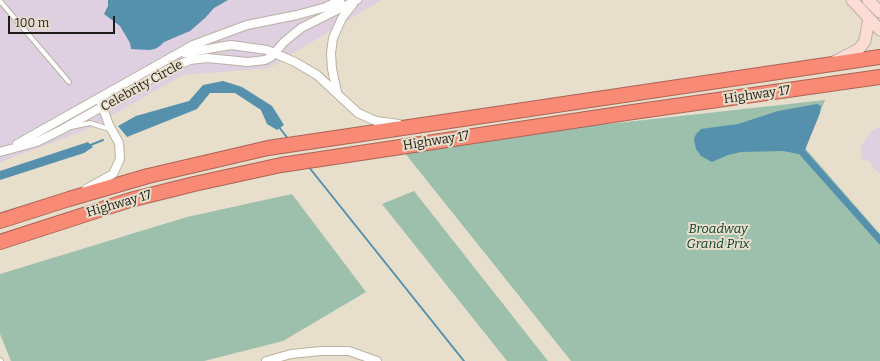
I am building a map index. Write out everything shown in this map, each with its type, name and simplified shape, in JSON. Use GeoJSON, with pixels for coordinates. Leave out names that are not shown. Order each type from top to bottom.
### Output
{"type":"FeatureCollection","features":[{"type":"Feature","properties":{"kind":"highway","name":"Highway 17"},"geometry":{"type":"LineString","coordinates":[[0,221],[148,176],[268,148],[420,124],[880,57]]}},
{"type":"Feature","properties":{"kind":"highway","name":"Highway 17"},"geometry":{"type":"LineString","coordinates":[[0,242],[130,200],[281,165],[880,77]]}},
{"type":"Feature","properties":{"kind":"main road"},"geometry":{"type":"LineString","coordinates":[[852,0],[880,30]]}},
{"type":"Feature","properties":{"kind":"main road"},"geometry":{"type":"LineString","coordinates":[[868,0],[880,12]]}},
{"type":"Feature","properties":{"kind":"main road"},"geometry":{"type":"LineString","coordinates":[[828,65],[859,49],[865,41],[869,18]]}},
{"type":"Feature","properties":{"kind":"street","name":"Celebrity Circle"},"geometry":{"type":"LineString","coordinates":[[0,152],[101,99],[200,42],[247,25],[297,15],[326,7],[340,0]]}},
{"type":"Feature","properties":{"kind":"street","name":"Celebrity Circle"},"geometry":{"type":"LineString","coordinates":[[10,148],[36,142],[62,130],[167,70],[190,60],[207,58],[256,62],[271,57],[284,42],[301,28],[356,0]]}},
{"type":"Feature","properties":{"kind":"street"},"geometry":{"type":"LineString","coordinates":[[337,92],[332,69],[331,53],[333,38],[342,18],[356,0]]}},
{"type":"Feature","properties":{"kind":"street"},"geometry":{"type":"LineString","coordinates":[[178,55],[231,45],[254,47],[295,62],[317,75],[358,113],[376,121],[420,124]]}},
{"type":"Feature","properties":{"kind":"street"},"geometry":{"type":"LineString","coordinates":[[69,199],[107,178],[116,169],[121,152],[119,143],[102,108],[101,99]]}},
{"type":"Feature","properties":{"kind":"street"},"geometry":{"type":"LineString","coordinates":[[266,361],[292,354],[321,351],[349,351],[377,361]]}},
{"type":"Feature","properties":{"kind":"lane"},"geometry":{"type":"LineString","coordinates":[[0,1],[69,82]]}},
{"type":"Feature","properties":{"kind":"lane"},"geometry":{"type":"LineString","coordinates":[[62,130],[90,123],[105,126],[113,131]]}},
{"type":"Feature","properties":{"kind":"shaded area"},"geometry":{"type":"Polygon","coordinates":[[[0,0],[381,0],[269,68],[183,75],[86,130],[0,162],[0,0]]]}},
{"type":"Feature","properties":{"kind":"shaded area"},"geometry":{"type":"Polygon","coordinates":[[[880,127],[880,174],[871,166],[872,164],[865,159],[862,159],[861,147],[871,131],[880,127]]]}},
{"type":"Feature","properties":{"kind":"green space","name":"Broadway Grand Prix"},"geometry":{"type":"Polygon","coordinates":[[[825,100],[805,148],[880,234],[880,361],[571,361],[400,147],[825,100]]]}},
{"type":"Feature","properties":{"kind":"green space"},"geometry":{"type":"Polygon","coordinates":[[[414,191],[548,361],[507,361],[382,204],[414,191]]]}},
{"type":"Feature","properties":{"kind":"green space"},"geometry":{"type":"Polygon","coordinates":[[[292,194],[366,292],[283,341],[204,361],[11,361],[0,334],[0,274],[187,217],[292,194]]]}},
{"type":"Feature","properties":{"kind":"water"},"geometry":{"type":"Polygon","coordinates":[[[108,0],[228,0],[214,8],[190,31],[164,42],[155,49],[149,50],[131,49],[130,43],[120,26],[104,14],[108,6],[108,0]]]}},
{"type":"Feature","properties":{"kind":"water"},"geometry":{"type":"Polygon","coordinates":[[[223,81],[242,87],[272,106],[284,125],[277,130],[267,124],[261,110],[235,93],[210,93],[197,109],[127,137],[118,126],[136,116],[189,101],[203,85],[223,81]]]}},
{"type":"Feature","properties":{"kind":"water"},"geometry":{"type":"Polygon","coordinates":[[[817,104],[821,106],[820,113],[805,150],[880,235],[880,245],[799,154],[783,151],[741,152],[728,155],[712,162],[701,156],[696,149],[694,139],[696,134],[701,129],[738,124],[778,111],[817,104]]]}},
{"type":"Feature","properties":{"kind":"water"},"geometry":{"type":"Polygon","coordinates":[[[88,142],[93,147],[84,153],[0,180],[0,171],[88,142]]]}},
{"type":"Feature","properties":{"kind":"waterway"},"geometry":{"type":"LineString","coordinates":[[279,127],[289,140]]}},
{"type":"Feature","properties":{"kind":"waterway"},"geometry":{"type":"LineString","coordinates":[[88,146],[103,140]]}},
{"type":"Feature","properties":{"kind":"waterway"},"geometry":{"type":"LineString","coordinates":[[308,166],[464,361]]}}]}
